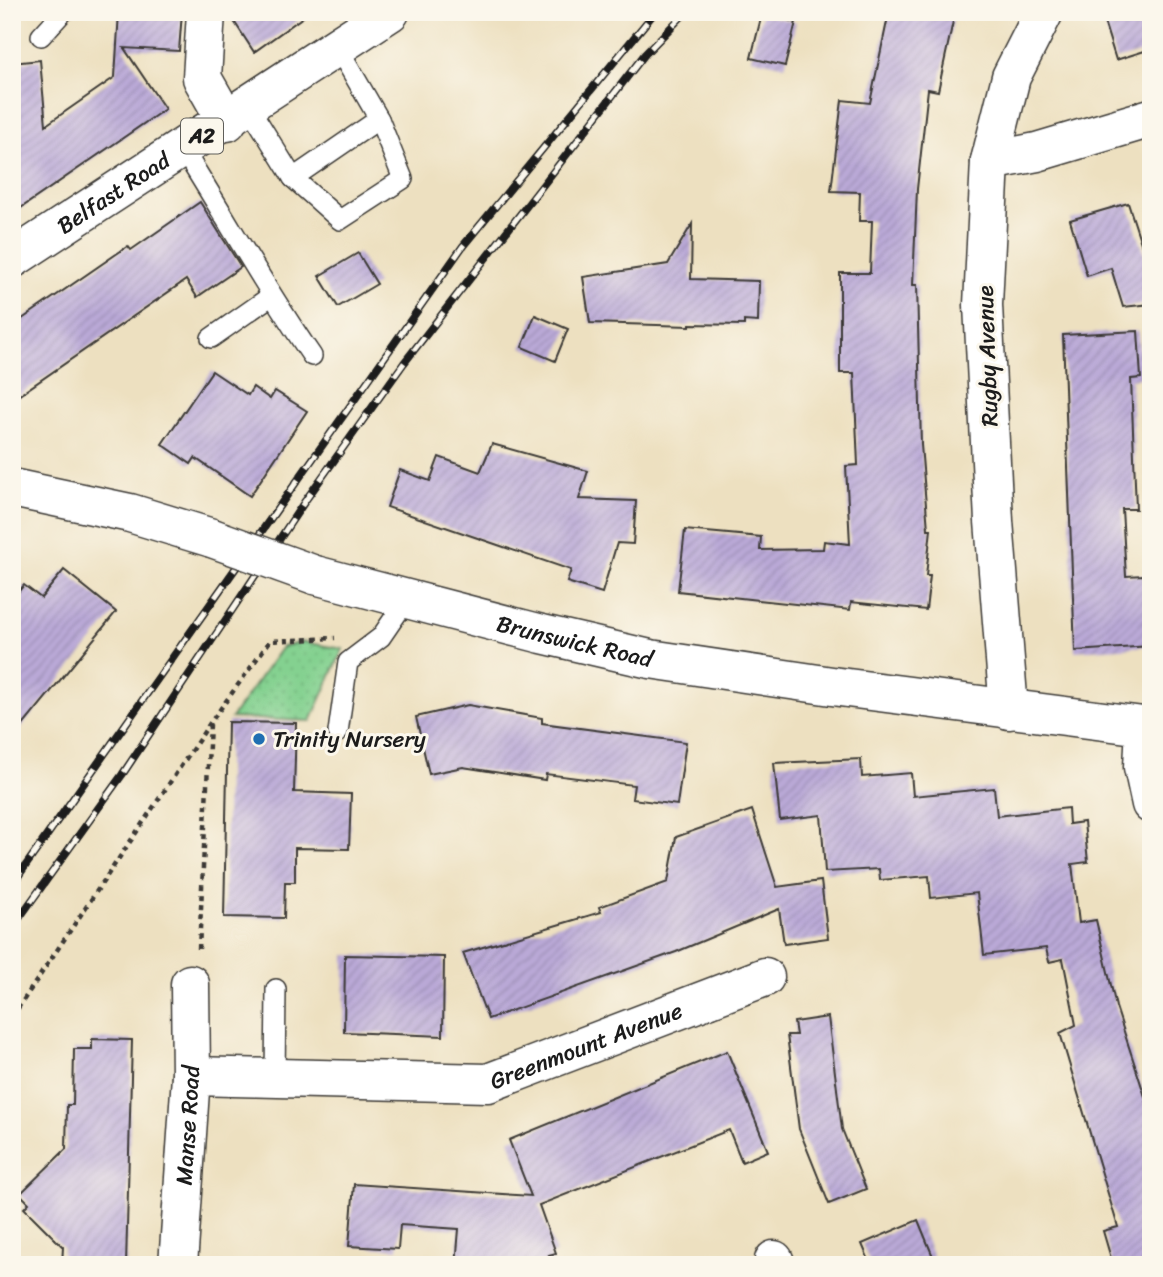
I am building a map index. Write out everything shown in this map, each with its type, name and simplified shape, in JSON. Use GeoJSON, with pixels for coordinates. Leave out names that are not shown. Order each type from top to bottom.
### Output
{"type":"FeatureCollection","features":[{"type":"Feature","properties":{"kind":"street"},"geometry":{"type":"LineString","coordinates":[[206,12],[202,78],[238,114]]}},
{"type":"Feature","properties":{"kind":"street","name":"Belfast Road"},"geometry":{"type":"LineString","coordinates":[[12,260],[390,12]]}},
{"type":"Feature","properties":{"kind":"street","name":"Rugby Avenue"},"geometry":{"type":"LineString","coordinates":[[1009,710],[994,521],[982,305],[990,161],[1011,77],[1044,12]]}},
{"type":"Feature","properties":{"kind":"street"},"geometry":{"type":"LineString","coordinates":[[990,161],[1037,152],[1151,118]]}},
{"type":"Feature","properties":{"kind":"street","name":"Brunswick Road"},"geometry":{"type":"LineString","coordinates":[[12,488],[130,513],[212,538],[314,575],[650,659],[1148,727]]}},
{"type":"Feature","properties":{"kind":"street"},"geometry":{"type":"LineString","coordinates":[[1148,727],[1143,767],[1151,804]]}},
{"type":"Feature","properties":{"kind":"street","name":"Greenmount Avenue"},"geometry":{"type":"LineString","coordinates":[[191,1076],[488,1083],[765,977]]}},
{"type":"Feature","properties":{"kind":"street","name":"Manse Road"},"geometry":{"type":"LineString","coordinates":[[178,1265],[191,1076],[190,984]]}},
{"type":"Feature","properties":{"kind":"lane"},"geometry":{"type":"LineString","coordinates":[[41,36],[63,12]]}},
{"type":"Feature","properties":{"kind":"lane"},"geometry":{"type":"LineString","coordinates":[[238,114],[293,178],[340,220],[403,178],[379,119],[338,48]]}},
{"type":"Feature","properties":{"kind":"lane"},"geometry":{"type":"LineString","coordinates":[[293,178],[379,119]]}},
{"type":"Feature","properties":{"kind":"lane"},"geometry":{"type":"LineString","coordinates":[[182,148],[249,253],[271,296],[312,356]]}},
{"type":"Feature","properties":{"kind":"lane"},"geometry":{"type":"LineString","coordinates":[[211,338],[271,296]]}},
{"type":"Feature","properties":{"kind":"lane"},"geometry":{"type":"LineString","coordinates":[[338,732],[348,662],[381,637],[407,599]]}},
{"type":"Feature","properties":{"kind":"lane"},"geometry":{"type":"LineString","coordinates":[[275,1078],[276,989]]}},
{"type":"Feature","properties":{"kind":"path"},"geometry":{"type":"LineString","coordinates":[[12,1017],[210,723],[270,641],[381,637]]}},
{"type":"Feature","properties":{"kind":"path"},"geometry":{"type":"LineString","coordinates":[[190,984],[202,939],[210,723]]}},
{"type":"Feature","properties":{"kind":"green space"},"geometry":{"type":"Polygon","coordinates":[[[303,642],[343,649],[311,721],[231,718],[282,647],[303,642]]]}},
{"type":"Feature","properties":{"kind":"building"},"geometry":{"type":"Polygon","coordinates":[[[119,12],[182,12],[179,51],[124,48],[165,109],[12,214],[12,63],[40,60],[46,125],[115,77],[119,12]]]}},
{"type":"Feature","properties":{"kind":"building"},"geometry":{"type":"Polygon","coordinates":[[[228,12],[310,12],[254,52],[228,12]]]}},
{"type":"Feature","properties":{"kind":"building"},"geometry":{"type":"Polygon","coordinates":[[[889,12],[955,12],[938,91],[928,89],[917,189],[913,285],[917,285],[921,445],[928,529],[931,529],[926,610],[851,602],[850,610],[678,591],[685,530],[761,537],[760,550],[823,549],[824,541],[850,544],[846,466],[858,465],[854,373],[840,373],[840,273],[870,273],[872,221],[859,221],[860,192],[831,191],[842,100],[870,103],[889,12]]]}},
{"type":"Feature","properties":{"kind":"building"},"geometry":{"type":"Polygon","coordinates":[[[1101,12],[1151,12],[1151,49],[1116,60],[1101,12]]]}},
{"type":"Feature","properties":{"kind":"building"},"geometry":{"type":"Polygon","coordinates":[[[762,14],[796,22],[785,66],[751,58],[762,14]]]}},
{"type":"Feature","properties":{"kind":"building"},"geometry":{"type":"Polygon","coordinates":[[[200,202],[241,267],[197,297],[186,280],[12,400],[12,326],[128,246],[131,250],[200,202]]]}},
{"type":"Feature","properties":{"kind":"building"},"geometry":{"type":"Polygon","coordinates":[[[1128,203],[1151,274],[1151,304],[1123,307],[1111,268],[1087,276],[1070,220],[1128,203]]]}},
{"type":"Feature","properties":{"kind":"building"},"geometry":{"type":"Polygon","coordinates":[[[692,224],[691,279],[759,281],[758,322],[744,321],[744,325],[690,326],[590,323],[583,277],[668,264],[692,224]]]}},
{"type":"Feature","properties":{"kind":"building"},"geometry":{"type":"Polygon","coordinates":[[[358,253],[377,284],[338,307],[319,276],[358,253]]]}},
{"type":"Feature","properties":{"kind":"building"},"geometry":{"type":"Polygon","coordinates":[[[535,315],[568,329],[555,361],[522,347],[535,315]]]}},
{"type":"Feature","properties":{"kind":"building"},"geometry":{"type":"Polygon","coordinates":[[[1138,331],[1141,378],[1131,379],[1136,509],[1122,509],[1126,576],[1144,575],[1146,615],[1151,615],[1151,646],[1075,651],[1063,335],[1138,331]]]}},
{"type":"Feature","properties":{"kind":"building"},"geometry":{"type":"Polygon","coordinates":[[[212,371],[248,395],[253,387],[270,399],[275,391],[307,411],[250,496],[195,458],[191,464],[162,444],[212,371]]]}},
{"type":"Feature","properties":{"kind":"building"},"geometry":{"type":"Polygon","coordinates":[[[492,444],[588,471],[579,499],[636,501],[633,544],[617,543],[602,593],[567,582],[571,570],[387,507],[400,470],[430,481],[439,457],[480,472],[492,444]]]}},
{"type":"Feature","properties":{"kind":"building"},"geometry":{"type":"Polygon","coordinates":[[[64,570],[116,612],[12,739],[12,599],[24,585],[41,598],[64,570]]]}},
{"type":"Feature","properties":{"kind":"building"},"geometry":{"type":"Polygon","coordinates":[[[468,705],[542,718],[542,723],[686,742],[677,805],[632,799],[634,785],[546,774],[545,780],[463,767],[429,774],[416,717],[468,705]]]}},
{"type":"Feature","properties":{"kind":"building"},"geometry":{"type":"Polygon","coordinates":[[[228,722],[296,723],[294,792],[351,794],[349,849],[295,848],[295,882],[285,882],[284,918],[224,917],[228,722]]]}},
{"type":"Feature","properties":{"kind":"building"},"geometry":{"type":"Polygon","coordinates":[[[861,759],[862,777],[911,773],[913,796],[994,788],[997,816],[1068,808],[1069,824],[1084,822],[1088,862],[1072,864],[1079,923],[1096,920],[1116,1007],[1151,1115],[1151,1265],[1113,1265],[1103,1231],[1118,1227],[1060,1033],[1076,1025],[1063,959],[1049,962],[1046,948],[984,955],[977,893],[931,898],[929,876],[880,880],[879,869],[825,872],[821,815],[780,820],[774,763],[861,759]]]}},
{"type":"Feature","properties":{"kind":"building"},"geometry":{"type":"Polygon","coordinates":[[[752,810],[777,887],[821,881],[828,938],[784,944],[779,909],[676,952],[488,1019],[463,953],[601,912],[599,907],[668,882],[676,837],[752,810]]]}},
{"type":"Feature","properties":{"kind":"building"},"geometry":{"type":"Polygon","coordinates":[[[345,955],[444,957],[443,1036],[344,1032],[345,955]]]}},
{"type":"Feature","properties":{"kind":"building"},"geometry":{"type":"Polygon","coordinates":[[[828,1017],[842,1129],[866,1189],[829,1204],[799,1129],[787,1035],[796,1035],[794,1022],[828,1017]]]}},
{"type":"Feature","properties":{"kind":"building"},"geometry":{"type":"Polygon","coordinates":[[[92,1039],[132,1040],[126,1265],[62,1265],[63,1247],[24,1208],[29,1203],[20,1194],[66,1149],[67,1105],[73,1105],[74,1049],[92,1049],[92,1039]]]}},
{"type":"Feature","properties":{"kind":"building"},"geometry":{"type":"Polygon","coordinates":[[[727,1051],[768,1151],[742,1162],[729,1130],[539,1205],[556,1253],[549,1255],[554,1265],[456,1265],[459,1229],[400,1225],[398,1249],[349,1246],[354,1184],[531,1196],[509,1140],[727,1051]]]}},
{"type":"Feature","properties":{"kind":"building"},"geometry":{"type":"Polygon","coordinates":[[[918,1220],[934,1259],[920,1265],[871,1265],[862,1244],[918,1220]]]}},
{"type":"Feature","properties":{"kind":"railway"},"geometry":{"type":"LineString","coordinates":[[12,885],[463,246],[655,12]]}},
{"type":"Feature","properties":{"kind":"railway"},"geometry":{"type":"LineString","coordinates":[[12,928],[122,775],[305,501],[404,363],[645,54],[686,12]]}},
{"type":"Feature","properties":{"kind":"place","name":"Trinity Nursery"},"geometry":{"type":"Point","coordinates":[259,739]}}]}
